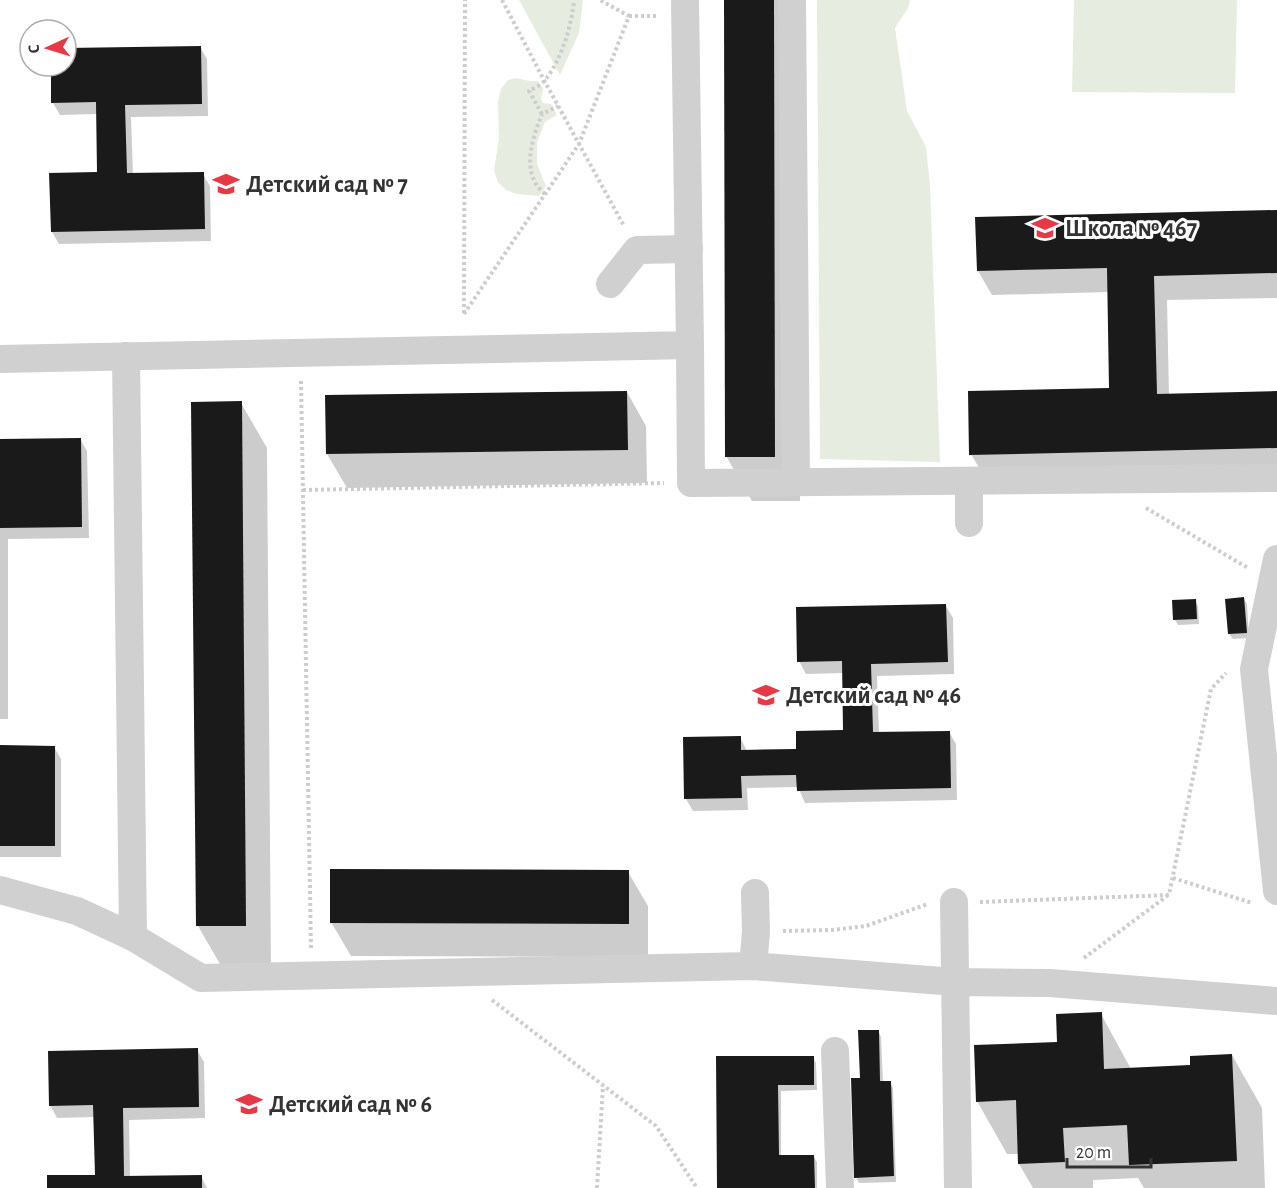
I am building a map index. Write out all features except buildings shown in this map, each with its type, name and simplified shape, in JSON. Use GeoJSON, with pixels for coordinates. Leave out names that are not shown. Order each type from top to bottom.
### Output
{"type":"FeatureCollection","features":[{"type":"Feature","properties":{"kind":"lane"},"geometry":{"type":"LineString","coordinates":[[685,0],[691,483],[1277,478]]}},
{"type":"Feature","properties":{"kind":"lane"},"geometry":{"type":"LineString","coordinates":[[792,0],[796,482]]}},
{"type":"Feature","properties":{"kind":"lane"},"geometry":{"type":"LineString","coordinates":[[610,284],[637,250],[688,249]]}},
{"type":"Feature","properties":{"kind":"lane"},"geometry":{"type":"LineString","coordinates":[[0,359],[690,345]]}},
{"type":"Feature","properties":{"kind":"lane"},"geometry":{"type":"LineString","coordinates":[[126,356],[133,937]]}},
{"type":"Feature","properties":{"kind":"lane"},"geometry":{"type":"LineString","coordinates":[[969,481],[969,523]]}},
{"type":"Feature","properties":{"kind":"lane"},"geometry":{"type":"LineString","coordinates":[[1267,898],[1254,669],[1274,571]]}},
{"type":"Feature","properties":{"kind":"lane"},"geometry":{"type":"LineString","coordinates":[[0,890],[77,911],[133,937],[201,978],[753,966],[955,982],[1050,983],[1277,1001]]}},
{"type":"Feature","properties":{"kind":"lane"},"geometry":{"type":"LineString","coordinates":[[753,966],[756,932],[755,893]]}},
{"type":"Feature","properties":{"kind":"lane"},"geometry":{"type":"LineString","coordinates":[[954,902],[958,1188]]}},
{"type":"Feature","properties":{"kind":"lane"},"geometry":{"type":"LineString","coordinates":[[835,1051],[840,1188]]}},
{"type":"Feature","properties":{"kind":"path"},"geometry":{"type":"LineString","coordinates":[[465,0],[464,314],[579,144],[629,16],[600,0]]}},
{"type":"Feature","properties":{"kind":"path"},"geometry":{"type":"LineString","coordinates":[[502,0],[637,250]]}},
{"type":"Feature","properties":{"kind":"path"},"geometry":{"type":"LineString","coordinates":[[542,114],[529,90],[545,82],[570,32],[574,0]]}},
{"type":"Feature","properties":{"kind":"path"},"geometry":{"type":"LineString","coordinates":[[545,194],[537,187],[530,165],[531,140],[542,114],[558,106]]}},
{"type":"Feature","properties":{"kind":"path"},"geometry":{"type":"LineString","coordinates":[[301,353],[311,976]]}},
{"type":"Feature","properties":{"kind":"path"},"geometry":{"type":"LineString","coordinates":[[303,490],[691,483]]}},
{"type":"Feature","properties":{"kind":"path"},"geometry":{"type":"LineString","coordinates":[[1142,506],[1274,571]]}},
{"type":"Feature","properties":{"kind":"path"},"geometry":{"type":"LineString","coordinates":[[1050,983],[1169,895],[1211,688],[1227,672]]}},
{"type":"Feature","properties":{"kind":"path"},"geometry":{"type":"LineString","coordinates":[[1173,878],[1267,898]]}},
{"type":"Feature","properties":{"kind":"path"},"geometry":{"type":"LineString","coordinates":[[756,932],[832,930],[866,926],[924,905],[954,902],[1169,895]]}},
{"type":"Feature","properties":{"kind":"path"},"geometry":{"type":"LineString","coordinates":[[456,973],[656,1126],[697,1188]]}},
{"type":"Feature","properties":{"kind":"path"},"geometry":{"type":"LineString","coordinates":[[597,1188],[603,1085]]}},
{"type":"Feature","properties":{"kind":"shaded area"},"geometry":{"type":"Polygon","coordinates":[[[519,0],[583,0],[579,33],[560,75],[519,0]]]}},
{"type":"Feature","properties":{"kind":"shaded area"},"geometry":{"type":"Polygon","coordinates":[[[817,0],[910,0],[908,8],[895,28],[907,111],[926,147],[930,186],[940,462],[820,459],[817,0]]]}},
{"type":"Feature","properties":{"kind":"shaded area"},"geometry":{"type":"Polygon","coordinates":[[[1074,0],[1237,0],[1235,93],[1072,92],[1074,0]]]}},
{"type":"Feature","properties":{"kind":"shaded area"},"geometry":{"type":"Polygon","coordinates":[[[516,78],[538,81],[543,89],[541,99],[543,103],[551,104],[557,115],[545,122],[537,142],[537,164],[546,186],[539,196],[517,194],[506,190],[498,182],[494,170],[499,139],[498,101],[501,89],[508,80],[516,78]]]}},
{"type":"Feature","properties":{"kind":"place","name":"Детский сад № 7"},"geometry":{"type":"Point","coordinates":[226,184]}},
{"type":"Feature","properties":{"kind":"place","name":"Школа № 467"},"geometry":{"type":"Point","coordinates":[1045,228]}},
{"type":"Feature","properties":{"kind":"place","name":"Детский сад № 46"},"geometry":{"type":"Point","coordinates":[766,695]}},
{"type":"Feature","properties":{"kind":"place","name":"Детский сад № 6"},"geometry":{"type":"Point","coordinates":[249,1104]}}]}
